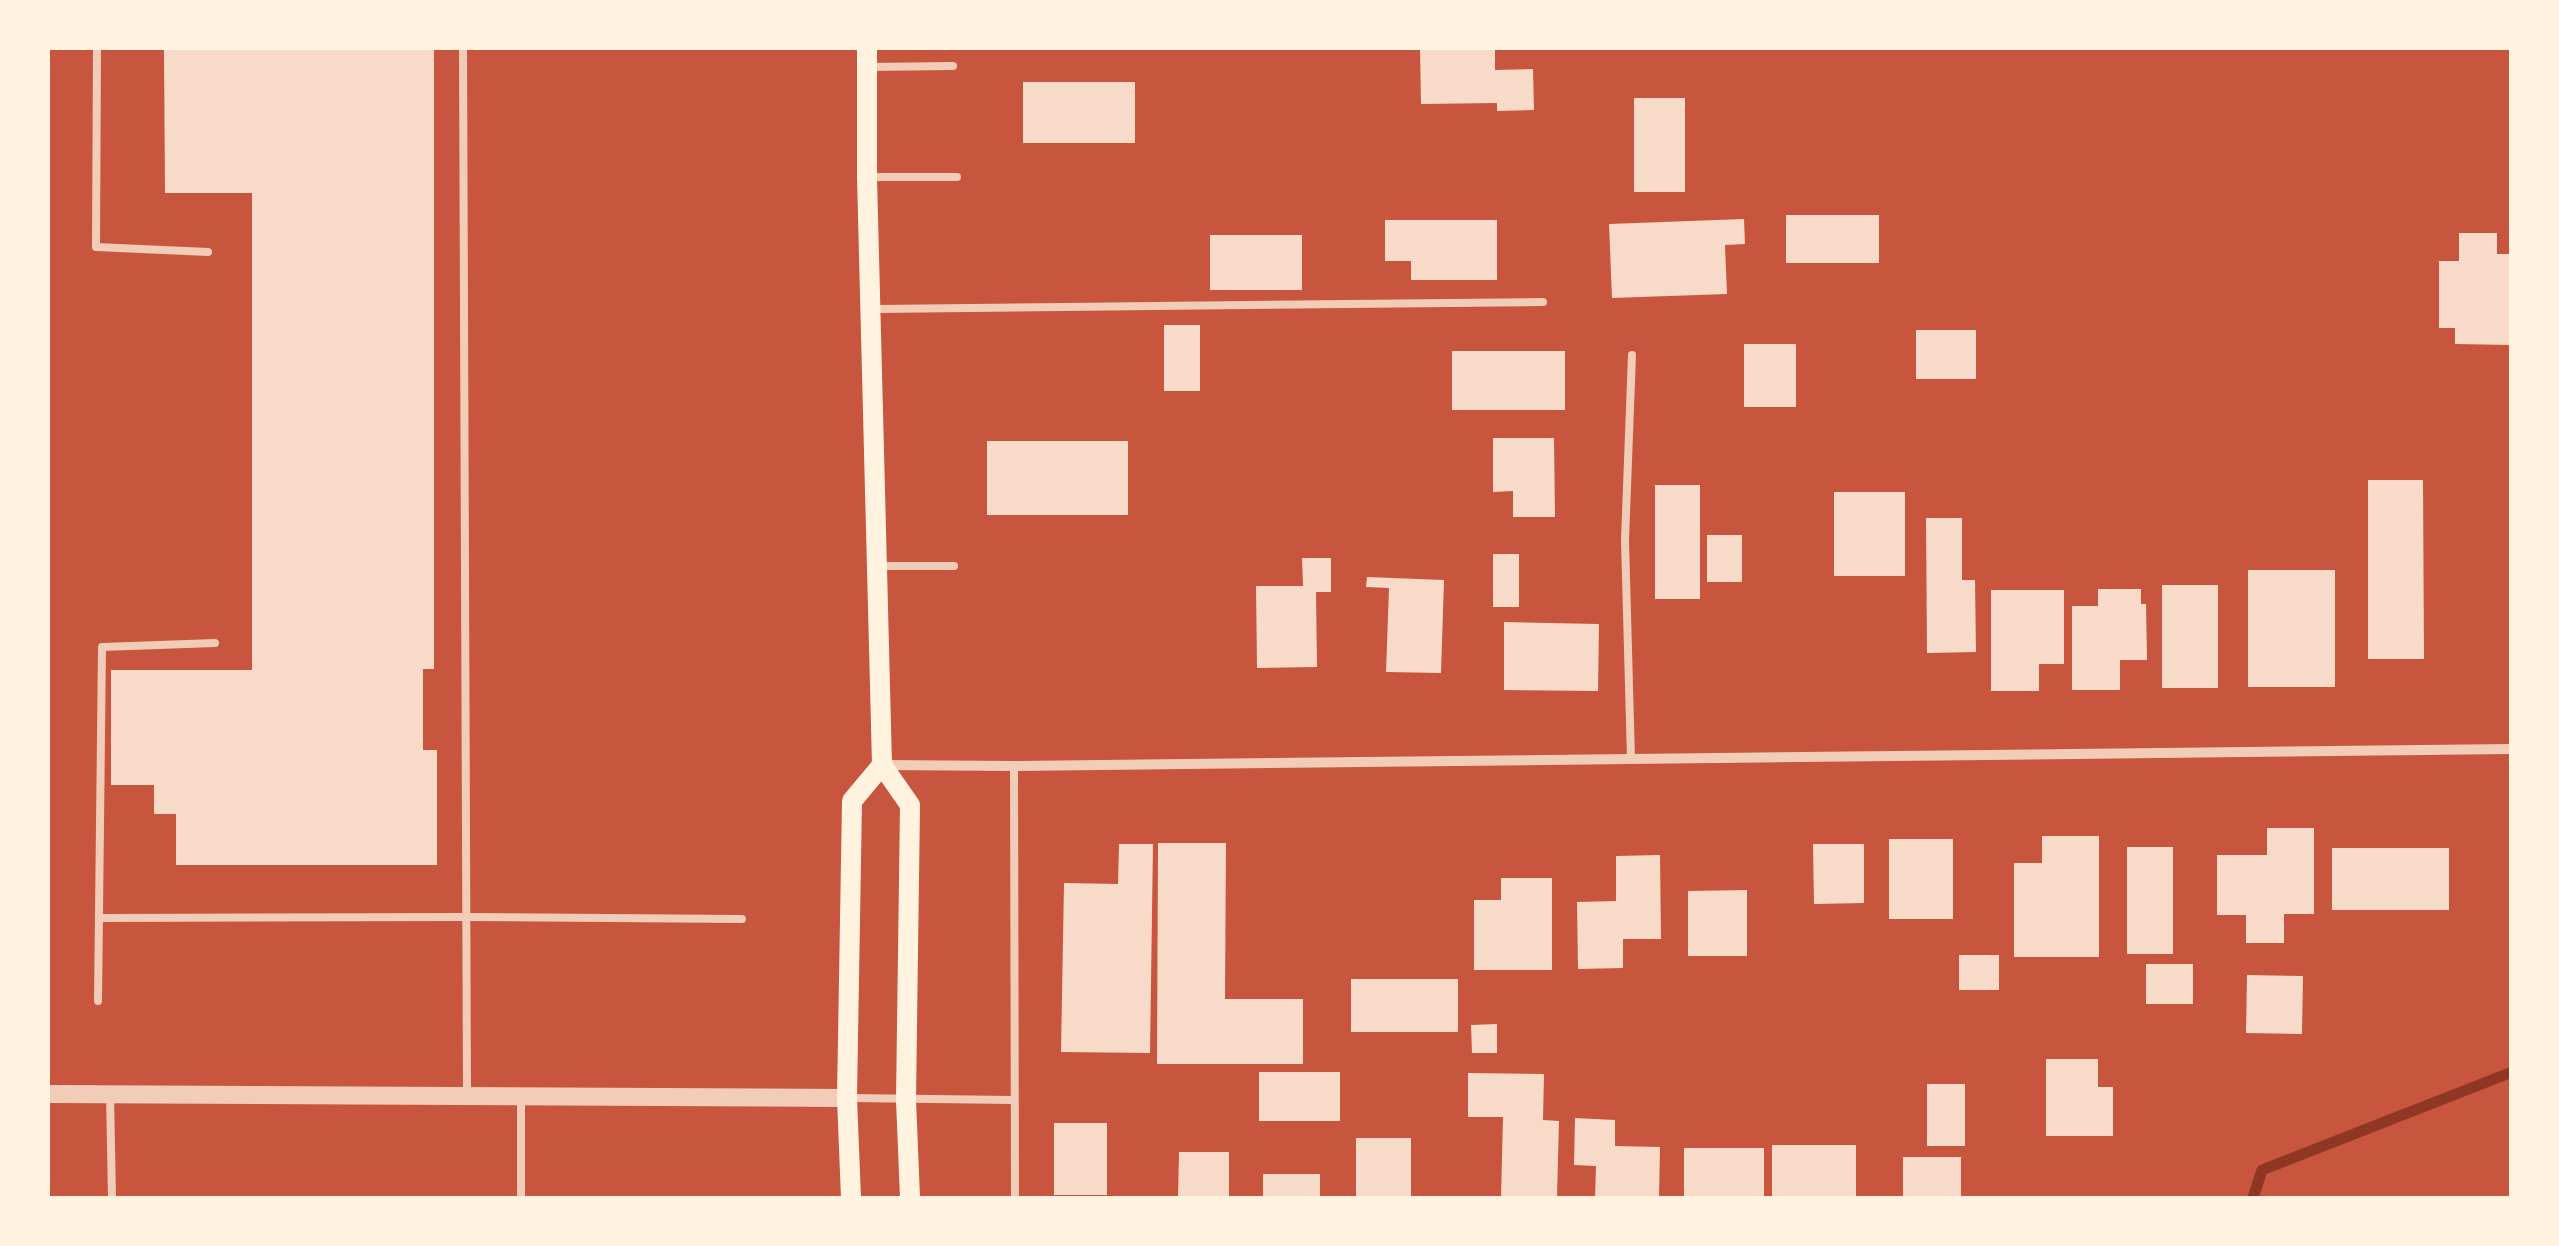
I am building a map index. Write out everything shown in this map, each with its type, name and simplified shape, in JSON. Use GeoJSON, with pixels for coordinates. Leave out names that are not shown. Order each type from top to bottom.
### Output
{"type":"FeatureCollection","features":[{"type":"Feature","properties":{"kind":"main road"},"geometry":{"type":"LineString","coordinates":[[867,57],[882,765],[910,804],[906,1100],[910,1198]]}},
{"type":"Feature","properties":{"kind":"main road"},"geometry":{"type":"LineString","coordinates":[[850,1198],[847,1098],[852,802],[882,765]]}},
{"type":"Feature","properties":{"kind":"street"},"geometry":{"type":"LineString","coordinates":[[882,765],[2512,749]]}},
{"type":"Feature","properties":{"kind":"street"},"geometry":{"type":"LineString","coordinates":[[48,1094],[847,1098]]}},
{"type":"Feature","properties":{"kind":"lane"},"geometry":{"type":"LineString","coordinates":[[97,48],[96,247],[208,252]]}},
{"type":"Feature","properties":{"kind":"lane"},"geometry":{"type":"LineString","coordinates":[[463,48],[467,1096]]}},
{"type":"Feature","properties":{"kind":"lane"},"geometry":{"type":"LineString","coordinates":[[867,57],[953,66]]}},
{"type":"Feature","properties":{"kind":"lane"},"geometry":{"type":"LineString","coordinates":[[867,177],[957,177]]}},
{"type":"Feature","properties":{"kind":"lane"},"geometry":{"type":"LineString","coordinates":[[870,309],[1544,302]]}},
{"type":"Feature","properties":{"kind":"lane"},"geometry":{"type":"LineString","coordinates":[[1631,759],[1624,540],[1632,356]]}},
{"type":"Feature","properties":{"kind":"lane"},"geometry":{"type":"LineString","coordinates":[[877,566],[954,566]]}},
{"type":"Feature","properties":{"kind":"lane"},"geometry":{"type":"LineString","coordinates":[[98,1001],[102,647],[215,643]]}},
{"type":"Feature","properties":{"kind":"lane"},"geometry":{"type":"LineString","coordinates":[[1014,766],[1015,1198]]}},
{"type":"Feature","properties":{"kind":"lane"},"geometry":{"type":"LineString","coordinates":[[99,918],[742,919]]}},
{"type":"Feature","properties":{"kind":"lane"},"geometry":{"type":"LineString","coordinates":[[110,1094],[112,1198]]}},
{"type":"Feature","properties":{"kind":"lane"},"geometry":{"type":"LineString","coordinates":[[521,1096],[521,1198]]}},
{"type":"Feature","properties":{"kind":"lane"},"geometry":{"type":"LineString","coordinates":[[847,1098],[1014,1100]]}},
{"type":"Feature","properties":{"kind":"building"},"geometry":{"type":"Polygon","coordinates":[[[164,48],[434,48],[434,669],[423,669],[423,750],[437,750],[437,865],[176,865],[176,814],[154,814],[154,785],[111,785],[111,670],[252,670],[252,193],[165,193],[164,48]]]}},
{"type":"Feature","properties":{"kind":"building"},"geometry":{"type":"Polygon","coordinates":[[[1420,48],[1495,48],[1495,70],[1533,69],[1534,110],[1497,111],[1497,103],[1421,104],[1420,48]]]}},
{"type":"Feature","properties":{"kind":"building"},"geometry":{"type":"Polygon","coordinates":[[[1023,82],[1135,82],[1135,143],[1023,143],[1023,82]]]}},
{"type":"Feature","properties":{"kind":"building"},"geometry":{"type":"Polygon","coordinates":[[[1634,98],[1685,98],[1685,192],[1634,192],[1634,98]]]}},
{"type":"Feature","properties":{"kind":"building"},"geometry":{"type":"Polygon","coordinates":[[[1786,215],[1879,215],[1879,263],[1786,263],[1786,215]]]}},
{"type":"Feature","properties":{"kind":"building"},"geometry":{"type":"Polygon","coordinates":[[[1744,219],[1745,244],[1725,245],[1727,294],[1612,298],[1609,224],[1744,219]]]}},
{"type":"Feature","properties":{"kind":"building"},"geometry":{"type":"Polygon","coordinates":[[[1385,220],[1497,220],[1497,280],[1411,280],[1411,261],[1385,261],[1385,220]]]}},
{"type":"Feature","properties":{"kind":"building"},"geometry":{"type":"Polygon","coordinates":[[[2459,233],[2497,233],[2497,254],[2512,254],[2512,345],[2455,344],[2455,328],[2439,328],[2439,261],[2459,261],[2459,233]]]}},
{"type":"Feature","properties":{"kind":"building"},"geometry":{"type":"Polygon","coordinates":[[[1210,235],[1302,235],[1302,290],[1210,290],[1210,235]]]}},
{"type":"Feature","properties":{"kind":"building"},"geometry":{"type":"Polygon","coordinates":[[[1164,325],[1200,325],[1200,391],[1164,391],[1164,325]]]}},
{"type":"Feature","properties":{"kind":"building"},"geometry":{"type":"Polygon","coordinates":[[[1916,330],[1976,330],[1976,379],[1916,379],[1916,330]]]}},
{"type":"Feature","properties":{"kind":"building"},"geometry":{"type":"Polygon","coordinates":[[[1744,344],[1796,344],[1796,407],[1744,407],[1744,344]]]}},
{"type":"Feature","properties":{"kind":"building"},"geometry":{"type":"Polygon","coordinates":[[[1452,351],[1565,351],[1565,410],[1452,410],[1452,351]]]}},
{"type":"Feature","properties":{"kind":"building"},"geometry":{"type":"Polygon","coordinates":[[[1493,438],[1554,438],[1555,517],[1513,517],[1513,491],[1493,492],[1493,438]]]}},
{"type":"Feature","properties":{"kind":"building"},"geometry":{"type":"Polygon","coordinates":[[[987,441],[1128,441],[1128,515],[987,515],[987,441]]]}},
{"type":"Feature","properties":{"kind":"building"},"geometry":{"type":"Polygon","coordinates":[[[2368,480],[2423,480],[2424,659],[2368,659],[2368,480]]]}},
{"type":"Feature","properties":{"kind":"building"},"geometry":{"type":"Polygon","coordinates":[[[1655,485],[1700,485],[1700,599],[1655,599],[1655,485]]]}},
{"type":"Feature","properties":{"kind":"building"},"geometry":{"type":"Polygon","coordinates":[[[1834,492],[1905,492],[1905,576],[1834,576],[1834,492]]]}},
{"type":"Feature","properties":{"kind":"building"},"geometry":{"type":"Polygon","coordinates":[[[1926,518],[1962,518],[1962,580],[1975,580],[1976,652],[1927,653],[1926,518]]]}},
{"type":"Feature","properties":{"kind":"building"},"geometry":{"type":"Polygon","coordinates":[[[1707,535],[1742,535],[1742,582],[1707,582],[1707,535]]]}},
{"type":"Feature","properties":{"kind":"building"},"geometry":{"type":"Polygon","coordinates":[[[1493,554],[1519,554],[1519,607],[1493,607],[1493,554]]]}},
{"type":"Feature","properties":{"kind":"building"},"geometry":{"type":"Polygon","coordinates":[[[1302,558],[1331,558],[1331,592],[1316,592],[1317,667],[1257,668],[1256,586],[1303,586],[1302,558]]]}},
{"type":"Feature","properties":{"kind":"building"},"geometry":{"type":"Polygon","coordinates":[[[2248,570],[2335,570],[2335,687],[2248,687],[2248,570]]]}},
{"type":"Feature","properties":{"kind":"building"},"geometry":{"type":"Polygon","coordinates":[[[1367,577],[1444,580],[1441,673],[1386,672],[1389,588],[1366,587],[1367,577]]]}},
{"type":"Feature","properties":{"kind":"building"},"geometry":{"type":"Polygon","coordinates":[[[2162,585],[2218,585],[2218,688],[2162,688],[2162,585]]]}},
{"type":"Feature","properties":{"kind":"building"},"geometry":{"type":"Polygon","coordinates":[[[2098,589],[2141,589],[2141,604],[2146,604],[2147,660],[2120,660],[2120,690],[2072,690],[2072,606],[2098,606],[2098,589]]]}},
{"type":"Feature","properties":{"kind":"building"},"geometry":{"type":"Polygon","coordinates":[[[1991,590],[2064,590],[2064,664],[2039,664],[2039,691],[1991,691],[1991,590]]]}},
{"type":"Feature","properties":{"kind":"building"},"geometry":{"type":"Polygon","coordinates":[[[1504,622],[1599,624],[1598,691],[1504,690],[1504,622]]]}},
{"type":"Feature","properties":{"kind":"building"},"geometry":{"type":"Polygon","coordinates":[[[2267,828],[2314,828],[2314,914],[2284,914],[2284,943],[2246,943],[2246,915],[2217,915],[2217,855],[2267,855],[2267,828]]]}},
{"type":"Feature","properties":{"kind":"building"},"geometry":{"type":"Polygon","coordinates":[[[2042,836],[2099,836],[2099,957],[2014,957],[2014,863],[2042,863],[2042,836]]]}},
{"type":"Feature","properties":{"kind":"building"},"geometry":{"type":"Polygon","coordinates":[[[1889,839],[1953,839],[1953,919],[1889,919],[1889,839]]]}},
{"type":"Feature","properties":{"kind":"building"},"geometry":{"type":"Polygon","coordinates":[[[1158,843],[1226,843],[1225,999],[1303,999],[1303,1064],[1157,1064],[1158,843]]]}},
{"type":"Feature","properties":{"kind":"building"},"geometry":{"type":"Polygon","coordinates":[[[1119,844],[1153,844],[1150,1053],[1061,1052],[1064,883],[1118,884],[1119,844]]]}},
{"type":"Feature","properties":{"kind":"building"},"geometry":{"type":"Polygon","coordinates":[[[1813,844],[1864,844],[1864,903],[1814,904],[1813,844]]]}},
{"type":"Feature","properties":{"kind":"building"},"geometry":{"type":"Polygon","coordinates":[[[2127,847],[2173,847],[2173,954],[2127,954],[2127,847]]]}},
{"type":"Feature","properties":{"kind":"building"},"geometry":{"type":"Polygon","coordinates":[[[2332,848],[2449,848],[2449,910],[2332,910],[2332,848]]]}},
{"type":"Feature","properties":{"kind":"building"},"geometry":{"type":"Polygon","coordinates":[[[1660,855],[1661,939],[1623,939],[1623,968],[1578,969],[1577,902],[1616,901],[1616,856],[1660,855]]]}},
{"type":"Feature","properties":{"kind":"building"},"geometry":{"type":"Polygon","coordinates":[[[1501,878],[1552,878],[1552,970],[1474,970],[1474,900],[1501,900],[1501,878]]]}},
{"type":"Feature","properties":{"kind":"building"},"geometry":{"type":"Polygon","coordinates":[[[1747,890],[1747,956],[1688,956],[1688,891],[1747,890]]]}},
{"type":"Feature","properties":{"kind":"building"},"geometry":{"type":"Polygon","coordinates":[[[1959,955],[1999,955],[1999,990],[1959,990],[1959,955]]]}},
{"type":"Feature","properties":{"kind":"building"},"geometry":{"type":"Polygon","coordinates":[[[2146,964],[2193,964],[2193,1004],[2146,1004],[2146,964]]]}},
{"type":"Feature","properties":{"kind":"building"},"geometry":{"type":"Polygon","coordinates":[[[2247,975],[2303,976],[2302,1034],[2246,1033],[2247,975]]]}},
{"type":"Feature","properties":{"kind":"building"},"geometry":{"type":"Polygon","coordinates":[[[1351,979],[1458,979],[1458,1032],[1351,1032],[1351,979]]]}},
{"type":"Feature","properties":{"kind":"building"},"geometry":{"type":"Polygon","coordinates":[[[1497,1024],[1497,1053],[1472,1053],[1471,1025],[1497,1024]]]}},
{"type":"Feature","properties":{"kind":"building"},"geometry":{"type":"Polygon","coordinates":[[[2046,1059],[2098,1059],[2098,1087],[2113,1087],[2113,1136],[2046,1136],[2046,1059]]]}},
{"type":"Feature","properties":{"kind":"building"},"geometry":{"type":"Polygon","coordinates":[[[1259,1072],[1340,1072],[1340,1121],[1259,1121],[1259,1072]]]}},
{"type":"Feature","properties":{"kind":"building"},"geometry":{"type":"Polygon","coordinates":[[[1468,1073],[1544,1074],[1543,1120],[1559,1121],[1557,1198],[1501,1198],[1503,1117],[1468,1117],[1468,1073]]]}},
{"type":"Feature","properties":{"kind":"building"},"geometry":{"type":"Polygon","coordinates":[[[1927,1084],[1965,1084],[1965,1146],[1927,1146],[1927,1084]]]}},
{"type":"Feature","properties":{"kind":"building"},"geometry":{"type":"Polygon","coordinates":[[[1575,1118],[1615,1120],[1615,1146],[1660,1147],[1659,1198],[1595,1198],[1596,1166],[1574,1165],[1575,1118]]]}},
{"type":"Feature","properties":{"kind":"building"},"geometry":{"type":"Polygon","coordinates":[[[1054,1123],[1107,1123],[1107,1195],[1054,1195],[1054,1123]]]}},
{"type":"Feature","properties":{"kind":"building"},"geometry":{"type":"Polygon","coordinates":[[[1356,1138],[1411,1138],[1411,1198],[1356,1198],[1356,1138]]]}},
{"type":"Feature","properties":{"kind":"building"},"geometry":{"type":"Polygon","coordinates":[[[1772,1145],[1856,1145],[1856,1198],[1772,1198],[1772,1145]]]}},
{"type":"Feature","properties":{"kind":"building"},"geometry":{"type":"Polygon","coordinates":[[[1684,1148],[1764,1148],[1764,1198],[1684,1198],[1684,1148]]]}},
{"type":"Feature","properties":{"kind":"building"},"geometry":{"type":"Polygon","coordinates":[[[1179,1152],[1229,1152],[1229,1198],[1178,1198],[1179,1152]]]}},
{"type":"Feature","properties":{"kind":"building"},"geometry":{"type":"Polygon","coordinates":[[[1903,1157],[1961,1157],[1961,1198],[1903,1198],[1903,1157]]]}},
{"type":"Feature","properties":{"kind":"building"},"geometry":{"type":"Polygon","coordinates":[[[1263,1174],[1320,1174],[1320,1198],[1263,1198],[1263,1174]]]}},
{"type":"Feature","properties":{"kind":"waterway"},"geometry":{"type":"LineString","coordinates":[[2253,1198],[2262,1170],[2512,1072]]}}]}
